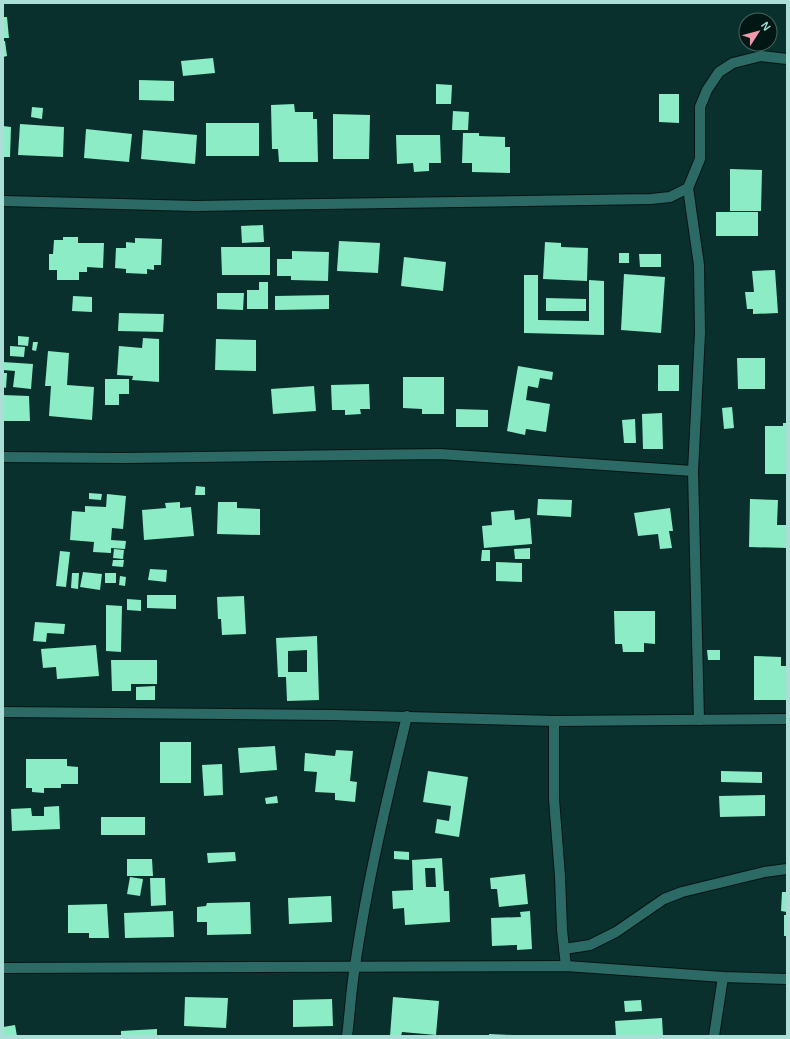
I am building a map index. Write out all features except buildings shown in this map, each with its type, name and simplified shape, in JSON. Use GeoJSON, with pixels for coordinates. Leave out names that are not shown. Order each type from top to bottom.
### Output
{"type":"FeatureCollection","features":[{"type":"Feature","properties":{"kind":"street"},"geometry":{"type":"LineString","coordinates":[[699,720],[693,471],[700,333],[699,265],[688,188],[700,159],[700,107],[707,90],[719,72],[733,63],[761,56],[787,59]]}},
{"type":"Feature","properties":{"kind":"street"},"geometry":{"type":"LineString","coordinates":[[3,201],[196,206],[651,199],[670,197],[688,188]]}},
{"type":"Feature","properties":{"kind":"street"},"geometry":{"type":"LineString","coordinates":[[3,457],[138,458],[440,454],[693,471]]}},
{"type":"Feature","properties":{"kind":"street"},"geometry":{"type":"LineString","coordinates":[[3,712],[407,716],[554,721],[787,719]]}},
{"type":"Feature","properties":{"kind":"street"},"geometry":{"type":"LineString","coordinates":[[347,1036],[355,967],[369,882],[388,793],[407,716]]}},
{"type":"Feature","properties":{"kind":"street"},"geometry":{"type":"LineString","coordinates":[[554,721],[554,799],[566,966]]}},
{"type":"Feature","properties":{"kind":"street"},"geometry":{"type":"LineString","coordinates":[[564,949],[590,944],[616,932],[664,899],[682,892],[764,872],[787,869]]}},
{"type":"Feature","properties":{"kind":"street"},"geometry":{"type":"LineString","coordinates":[[3,968],[566,966],[723,977],[787,979]]}},
{"type":"Feature","properties":{"kind":"street"},"geometry":{"type":"LineString","coordinates":[[714,1036],[723,977]]}}]}
